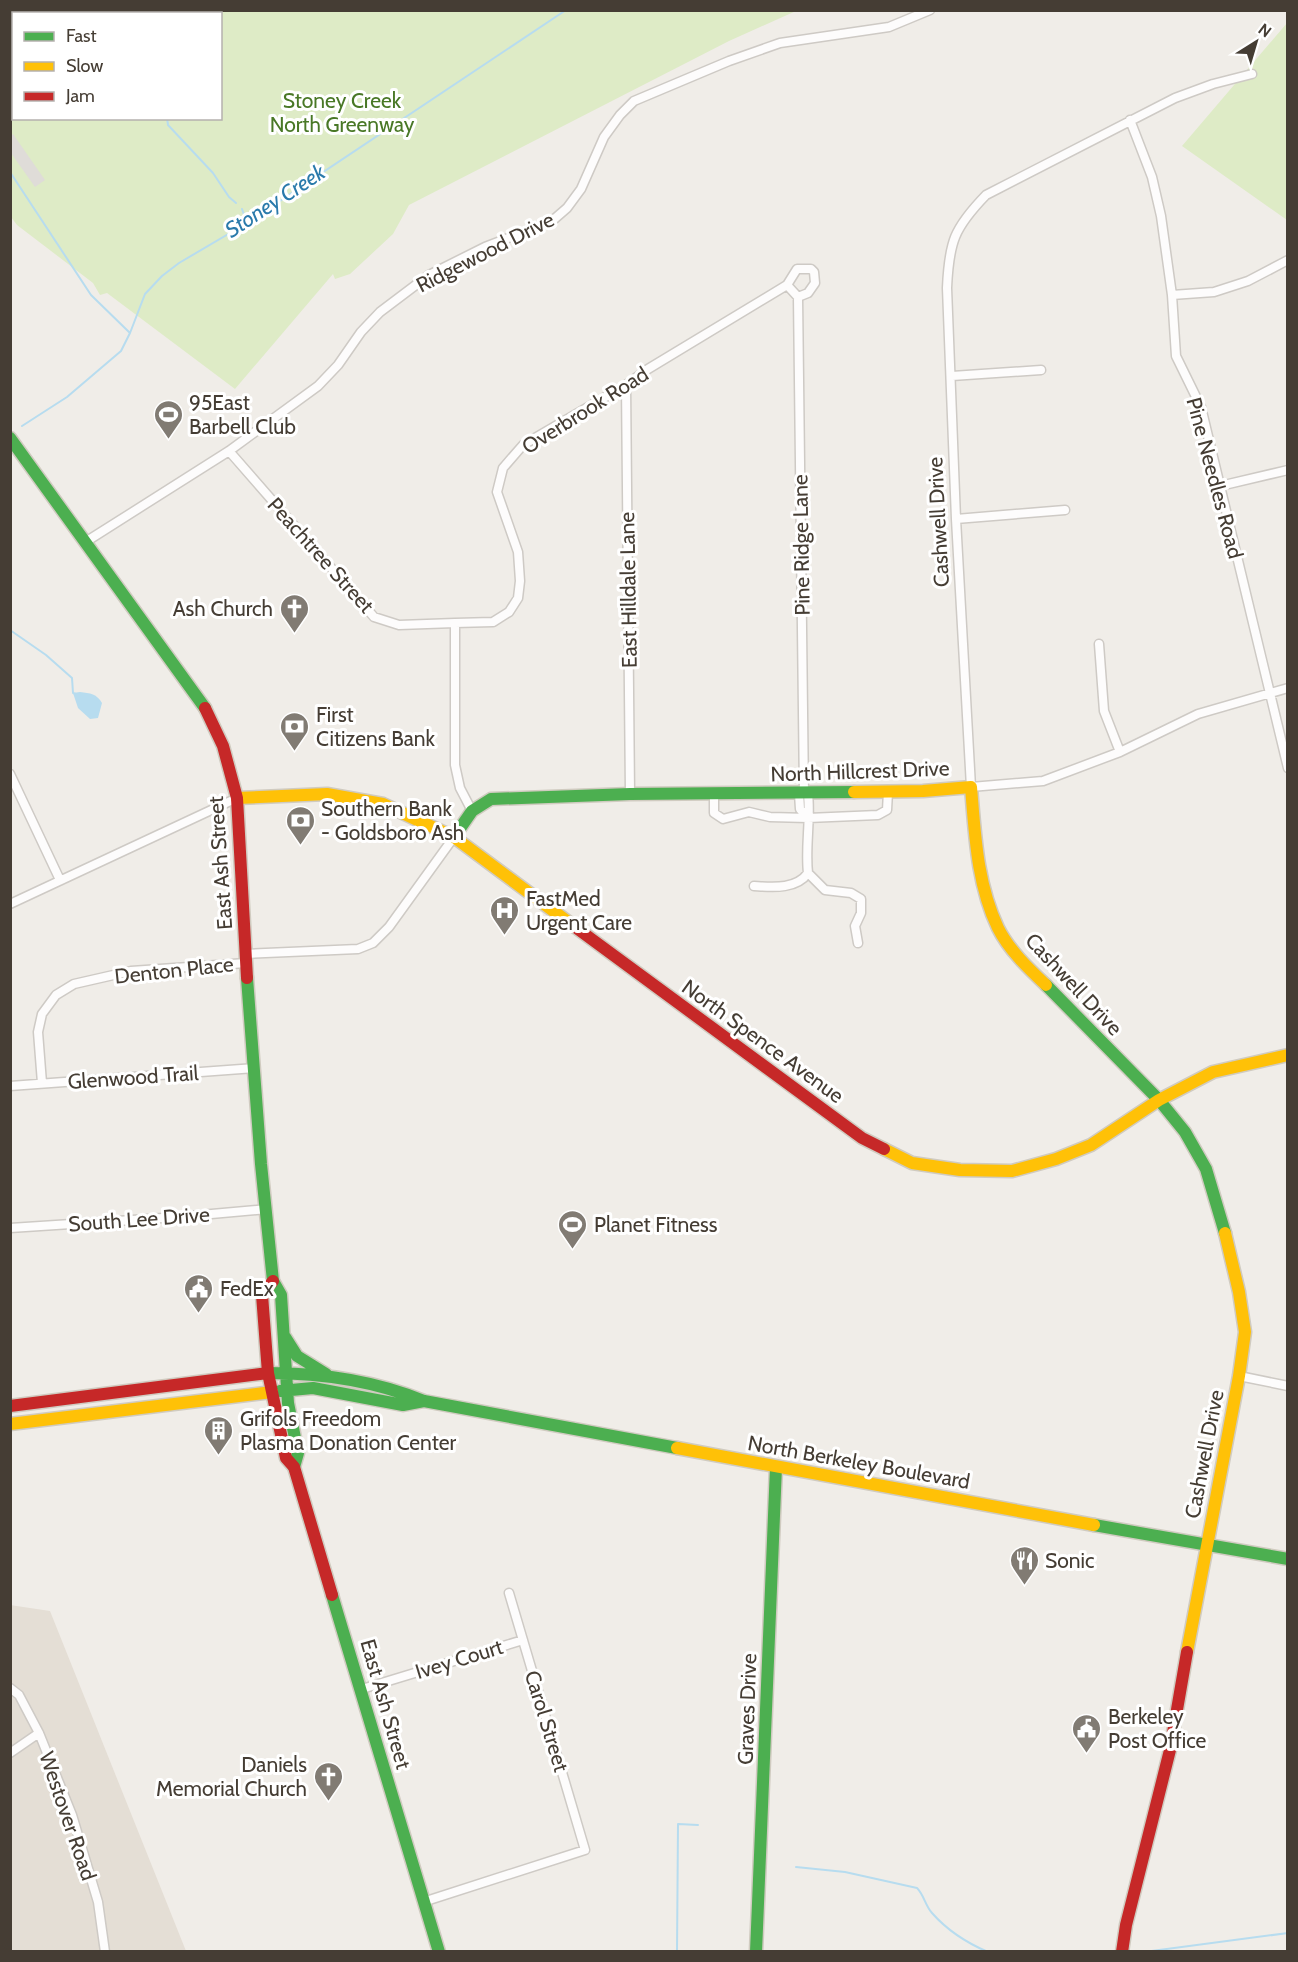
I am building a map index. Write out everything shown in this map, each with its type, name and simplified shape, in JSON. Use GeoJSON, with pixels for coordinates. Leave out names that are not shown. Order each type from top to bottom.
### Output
{"type":"FeatureCollection","features":[{"type":"Feature","properties":{"kind":"street","name":"Ridgewood Drive"},"geometry":{"type":"LineString","coordinates":[[87,541],[229,452],[318,386],[338,365],[361,332],[380,312],[429,275],[485,247],[552,221],[567,208],[581,189],[604,137],[634,100],[780,43],[889,27],[930,10]]}},
{"type":"Feature","properties":{"kind":"street","name":"Cashwell Drive"},"geometry":{"type":"LineString","coordinates":[[1122,1952],[1126,1925],[1170,1750],[1239,1376],[1245,1332],[1239,1292],[1224,1227],[1206,1169],[1185,1131],[1159,1100],[1018,958],[999,929],[986,896],[977,855],[971,787],[956,519],[948,263],[954,238],[966,216],[986,195],[1175,98],[1213,84],[1252,74]]}},
{"type":"Feature","properties":{"kind":"street","name":"Pine Needles Road"},"geometry":{"type":"LineString","coordinates":[[1130,120],[1152,177],[1161,216],[1172,295],[1176,356],[1201,407],[1287,768]]}},
{"type":"Feature","properties":{"kind":"street"},"geometry":{"type":"LineString","coordinates":[[1172,295],[1214,292],[1248,282],[1287,260]]}},
{"type":"Feature","properties":{"kind":"street","name":"Overbrook Road"},"geometry":{"type":"LineString","coordinates":[[455,623],[494,622],[509,612],[518,598],[520,581],[518,552],[497,492],[503,468],[523,445],[626,385],[787,285],[797,269],[811,269],[814,272],[815,283],[808,293],[798,297]]}},
{"type":"Feature","properties":{"kind":"street"},"geometry":{"type":"LineString","coordinates":[[787,285],[798,297]]}},
{"type":"Feature","properties":{"kind":"street","name":"Pine Ridge Lane"},"geometry":{"type":"LineString","coordinates":[[798,297],[804,794],[800,809],[808,818],[809,844],[806,858],[808,873]]}},
{"type":"Feature","properties":{"kind":"street"},"geometry":{"type":"LineString","coordinates":[[952,376],[1041,370]]}},
{"type":"Feature","properties":{"kind":"street","name":"East Hilldale Lane"},"geometry":{"type":"LineString","coordinates":[[626,385],[630,794]]}},
{"type":"Feature","properties":{"kind":"street","name":"East Ash Street"},"geometry":{"type":"LineString","coordinates":[[10,438],[201,701],[222,746],[237,798],[261,1164],[273,1281],[281,1295],[285,1372],[298,1453],[294,1467]]}},
{"type":"Feature","properties":{"kind":"street","name":"Peachtree Street"},"geometry":{"type":"LineString","coordinates":[[229,452],[374,617],[399,625],[455,623]]}},
{"type":"Feature","properties":{"kind":"street"},"geometry":{"type":"LineString","coordinates":[[1220,486],[1287,470]]}},
{"type":"Feature","properties":{"kind":"street"},"geometry":{"type":"LineString","coordinates":[[956,519],[1065,510]]}},
{"type":"Feature","properties":{"kind":"street"},"geometry":{"type":"LineString","coordinates":[[454,837],[472,811],[459,788],[455,765],[455,623]]}},
{"type":"Feature","properties":{"kind":"street"},"geometry":{"type":"LineString","coordinates":[[1099,644],[1104,711],[1120,752]]}},
{"type":"Feature","properties":{"kind":"street","name":"North Hillcrest Drive"},"geometry":{"type":"LineString","coordinates":[[472,811],[491,799],[630,794],[923,791],[1043,781],[1120,752],[1198,714],[1287,687]]}},
{"type":"Feature","properties":{"kind":"street"},"geometry":{"type":"LineString","coordinates":[[10,774],[60,880]]}},
{"type":"Feature","properties":{"kind":"street"},"geometry":{"type":"LineString","coordinates":[[714,794],[714,813],[723,819],[749,812],[770,817],[808,818],[882,814],[887,810],[889,803],[888,792]]}},
{"type":"Feature","properties":{"kind":"street","name":"North Spence Avenue"},"geometry":{"type":"LineString","coordinates":[[237,798],[327,794],[383,804],[454,837],[862,1138],[912,1163],[960,1170],[1012,1171],[1056,1159],[1090,1145],[1159,1100],[1213,1072],[1287,1055]]}},
{"type":"Feature","properties":{"kind":"street"},"geometry":{"type":"LineString","coordinates":[[10,904],[237,798]]}},
{"type":"Feature","properties":{"kind":"street","name":"Denton Place"},"geometry":{"type":"LineString","coordinates":[[42,1083],[38,1032],[42,1014],[56,995],[74,984],[131,971],[246,958],[358,949],[373,943],[389,927],[454,837]]}},
{"type":"Feature","properties":{"kind":"street"},"geometry":{"type":"LineString","coordinates":[[754,886],[785,886],[798,883],[808,873],[825,890],[851,893],[861,899],[861,913],[855,926],[858,943]]}},
{"type":"Feature","properties":{"kind":"street","name":"Glenwood Trail"},"geometry":{"type":"LineString","coordinates":[[10,1086],[255,1068]]}},
{"type":"Feature","properties":{"kind":"street","name":"South Lee Drive"},"geometry":{"type":"LineString","coordinates":[[10,1228],[267,1209]]}},
{"type":"Feature","properties":{"kind":"street","name":"East Ash Street"},"geometry":{"type":"LineString","coordinates":[[273,1281],[262,1295],[268,1373],[286,1458],[294,1467],[439,1952]]}},
{"type":"Feature","properties":{"kind":"street"},"geometry":{"type":"LineString","coordinates":[[283,1333],[291,1349],[300,1359],[333,1377]]}},
{"type":"Feature","properties":{"kind":"street","name":"North Berkeley Boulevard"},"geometry":{"type":"LineString","coordinates":[[10,1406],[268,1373],[285,1372],[333,1377],[404,1391],[424,1401],[1287,1559]]}},
{"type":"Feature","properties":{"kind":"street"},"geometry":{"type":"LineString","coordinates":[[1239,1376],[1287,1386]]}},
{"type":"Feature","properties":{"kind":"street","name":"North Berkeley Boulevard"},"geometry":{"type":"LineString","coordinates":[[10,1424],[313,1388],[403,1405],[424,1401]]}},
{"type":"Feature","properties":{"kind":"street","name":"Graves Drive"},"geometry":{"type":"LineString","coordinates":[[756,1952],[776,1467]]}},
{"type":"Feature","properties":{"kind":"street","name":"Carol Street"},"geometry":{"type":"LineString","coordinates":[[423,1902],[585,1850],[509,1593]]}},
{"type":"Feature","properties":{"kind":"street","name":"Ivey Court"},"geometry":{"type":"LineString","coordinates":[[362,1689],[523,1640]]}},
{"type":"Feature","properties":{"kind":"street","name":"Westover Road"},"geometry":{"type":"LineString","coordinates":[[10,1688],[19,1695],[39,1733],[72,1815],[98,1902],[105,1952]]}},
{"type":"Feature","properties":{"kind":"street"},"geometry":{"type":"LineString","coordinates":[[10,1753],[39,1733]]}},
{"type":"Feature","properties":{"kind":"shaded area"},"geometry":{"type":"Polygon","coordinates":[[[13,134],[45,180],[35,187],[11,153],[13,134]]]}},
{"type":"Feature","properties":{"kind":"shaded area"},"geometry":{"type":"Polygon","coordinates":[[[10,1605],[50,1611],[186,1951],[11,1951],[10,1605]]]}},
{"type":"Feature","properties":{"kind":"green space","name":"Stoney Creek North Greenway"},"geometry":{"type":"Polygon","coordinates":[[[11,11],[796,11],[729,41],[409,205],[393,234],[350,274],[335,279],[333,274],[235,389],[107,293],[100,295],[93,283],[17,225],[11,217],[11,11]]]}},
{"type":"Feature","properties":{"kind":"green space"},"geometry":{"type":"Polygon","coordinates":[[[1287,23],[1287,220],[1182,146],[1287,23]]]}},
{"type":"Feature","properties":{"kind":"water"},"geometry":{"type":"Polygon","coordinates":[[[73,693],[93,694],[100,700],[102,703],[98,718],[90,719],[78,708],[73,693]]]}},
{"type":"Feature","properties":{"kind":"waterway","name":"Stoney Creek"},"geometry":{"type":"LineString","coordinates":[[22,426],[67,397],[121,351],[145,294],[162,276],[179,263],[247,223],[566,10]]}},
{"type":"Feature","properties":{"kind":"waterway"},"geometry":{"type":"LineString","coordinates":[[167,120],[168,125],[213,173],[229,197],[236,203]]}},
{"type":"Feature","properties":{"kind":"waterway"},"geometry":{"type":"LineString","coordinates":[[10,172],[91,295],[130,333]]}},
{"type":"Feature","properties":{"kind":"waterway"},"geometry":{"type":"LineString","coordinates":[[242,209],[247,223]]}},
{"type":"Feature","properties":{"kind":"waterway"},"geometry":{"type":"LineString","coordinates":[[10,630],[46,655],[72,678],[73,693],[76,694]]}},
{"type":"Feature","properties":{"kind":"waterway"},"geometry":{"type":"LineString","coordinates":[[677,1952],[678,1824],[698,1825]]}},
{"type":"Feature","properties":{"kind":"waterway"},"geometry":{"type":"LineString","coordinates":[[796,1867],[845,1872],[917,1888],[930,1910],[944,1925],[965,1940],[988,1952]]}},
{"type":"Feature","properties":{"kind":"waterway"},"geometry":{"type":"LineString","coordinates":[[1144,1952],[1288,1933]]}},
{"type":"Feature","properties":{"kind":"traffic: fast"},"geometry":{"type":"LineString","coordinates":[[10,438],[205,708]]}},
{"type":"Feature","properties":{"kind":"traffic: fast"},"geometry":{"type":"LineString","coordinates":[[454,837],[472,811],[491,799],[630,794],[854,792]]}},
{"type":"Feature","properties":{"kind":"traffic: fast"},"geometry":{"type":"LineString","coordinates":[[247,978],[261,1164],[273,1281],[281,1295],[288,1403],[298,1453],[294,1467]]}},
{"type":"Feature","properties":{"kind":"traffic: fast"},"geometry":{"type":"LineString","coordinates":[[1046,985],[1159,1100],[1185,1132],[1206,1169],[1225,1233]]}},
{"type":"Feature","properties":{"kind":"traffic: fast"},"geometry":{"type":"LineString","coordinates":[[285,1337],[297,1356],[326,1374]]}},
{"type":"Feature","properties":{"kind":"traffic: fast"},"geometry":{"type":"LineString","coordinates":[[268,1373],[308,1375],[367,1383],[424,1401],[677,1448]]}},
{"type":"Feature","properties":{"kind":"traffic: fast"},"geometry":{"type":"LineString","coordinates":[[280,1391],[313,1388],[403,1405],[424,1401]]}},
{"type":"Feature","properties":{"kind":"traffic: fast"},"geometry":{"type":"LineString","coordinates":[[756,1952],[776,1467]]}},
{"type":"Feature","properties":{"kind":"traffic: fast"},"geometry":{"type":"LineString","coordinates":[[1094,1525],[1288,1559]]}},
{"type":"Feature","properties":{"kind":"traffic: fast"},"geometry":{"type":"LineString","coordinates":[[332,1595],[439,1952]]}},
{"type":"Feature","properties":{"kind":"traffic: slow"},"geometry":{"type":"LineString","coordinates":[[854,792],[923,791],[971,787],[978,859],[991,911],[998,928],[1013,951],[1046,985]]}},
{"type":"Feature","properties":{"kind":"traffic: slow"},"geometry":{"type":"LineString","coordinates":[[237,798],[327,794],[383,804],[454,837],[571,924]]}},
{"type":"Feature","properties":{"kind":"traffic: slow"},"geometry":{"type":"LineString","coordinates":[[884,1149],[912,1163],[960,1170],[1012,1171],[1056,1159],[1091,1145],[1159,1100],[1213,1072],[1288,1055]]}},
{"type":"Feature","properties":{"kind":"traffic: slow"},"geometry":{"type":"LineString","coordinates":[[1187,1652],[1239,1376],[1245,1332],[1239,1292],[1225,1233]]}},
{"type":"Feature","properties":{"kind":"traffic: slow"},"geometry":{"type":"LineString","coordinates":[[10,1424],[272,1392]]}},
{"type":"Feature","properties":{"kind":"traffic: slow"},"geometry":{"type":"LineString","coordinates":[[677,1448],[1094,1525]]}},
{"type":"Feature","properties":{"kind":"traffic: jam"},"geometry":{"type":"LineString","coordinates":[[205,708],[223,746],[237,798],[247,978]]}},
{"type":"Feature","properties":{"kind":"traffic: jam"},"geometry":{"type":"LineString","coordinates":[[571,924],[862,1138],[884,1149]]}},
{"type":"Feature","properties":{"kind":"traffic: jam"},"geometry":{"type":"LineString","coordinates":[[273,1281],[262,1295],[268,1373],[286,1458],[294,1467],[332,1595]]}},
{"type":"Feature","properties":{"kind":"traffic: jam"},"geometry":{"type":"LineString","coordinates":[[10,1406],[268,1373]]}},
{"type":"Feature","properties":{"kind":"traffic: jam"},"geometry":{"type":"LineString","coordinates":[[1122,1952],[1126,1925],[1170,1750],[1187,1652]]}},
{"type":"Feature","properties":{"kind":"place","name":"95East Barbell Club"},"geometry":{"type":"Point","coordinates":[168,440]}},
{"type":"Feature","properties":{"kind":"place","name":"Ash Church"},"geometry":{"type":"Point","coordinates":[294,634]}},
{"type":"Feature","properties":{"kind":"place","name":"First Citizens Bank"},"geometry":{"type":"Point","coordinates":[295,752]}},
{"type":"Feature","properties":{"kind":"place","name":"Southern Bank - Goldsboro Ash"},"geometry":{"type":"Point","coordinates":[300,846]}},
{"type":"Feature","properties":{"kind":"place","name":"FastMed Urgent Care"},"geometry":{"type":"Point","coordinates":[505,936]}},
{"type":"Feature","properties":{"kind":"place","name":"Planet Fitness"},"geometry":{"type":"Point","coordinates":[573,1250]}},
{"type":"Feature","properties":{"kind":"place","name":"FedEx"},"geometry":{"type":"Point","coordinates":[199,1314]}},
{"type":"Feature","properties":{"kind":"place","name":"Grifols Freedom Plasma Donation Center"},"geometry":{"type":"Point","coordinates":[219,1456]}},
{"type":"Feature","properties":{"kind":"place","name":"Sonic"},"geometry":{"type":"Point","coordinates":[1024,1586]}},
{"type":"Feature","properties":{"kind":"place","name":"Berkeley Post Office"},"geometry":{"type":"Point","coordinates":[1087,1754]}},
{"type":"Feature","properties":{"kind":"place","name":"Daniels Memorial Church"},"geometry":{"type":"Point","coordinates":[328,1802]}}]}
